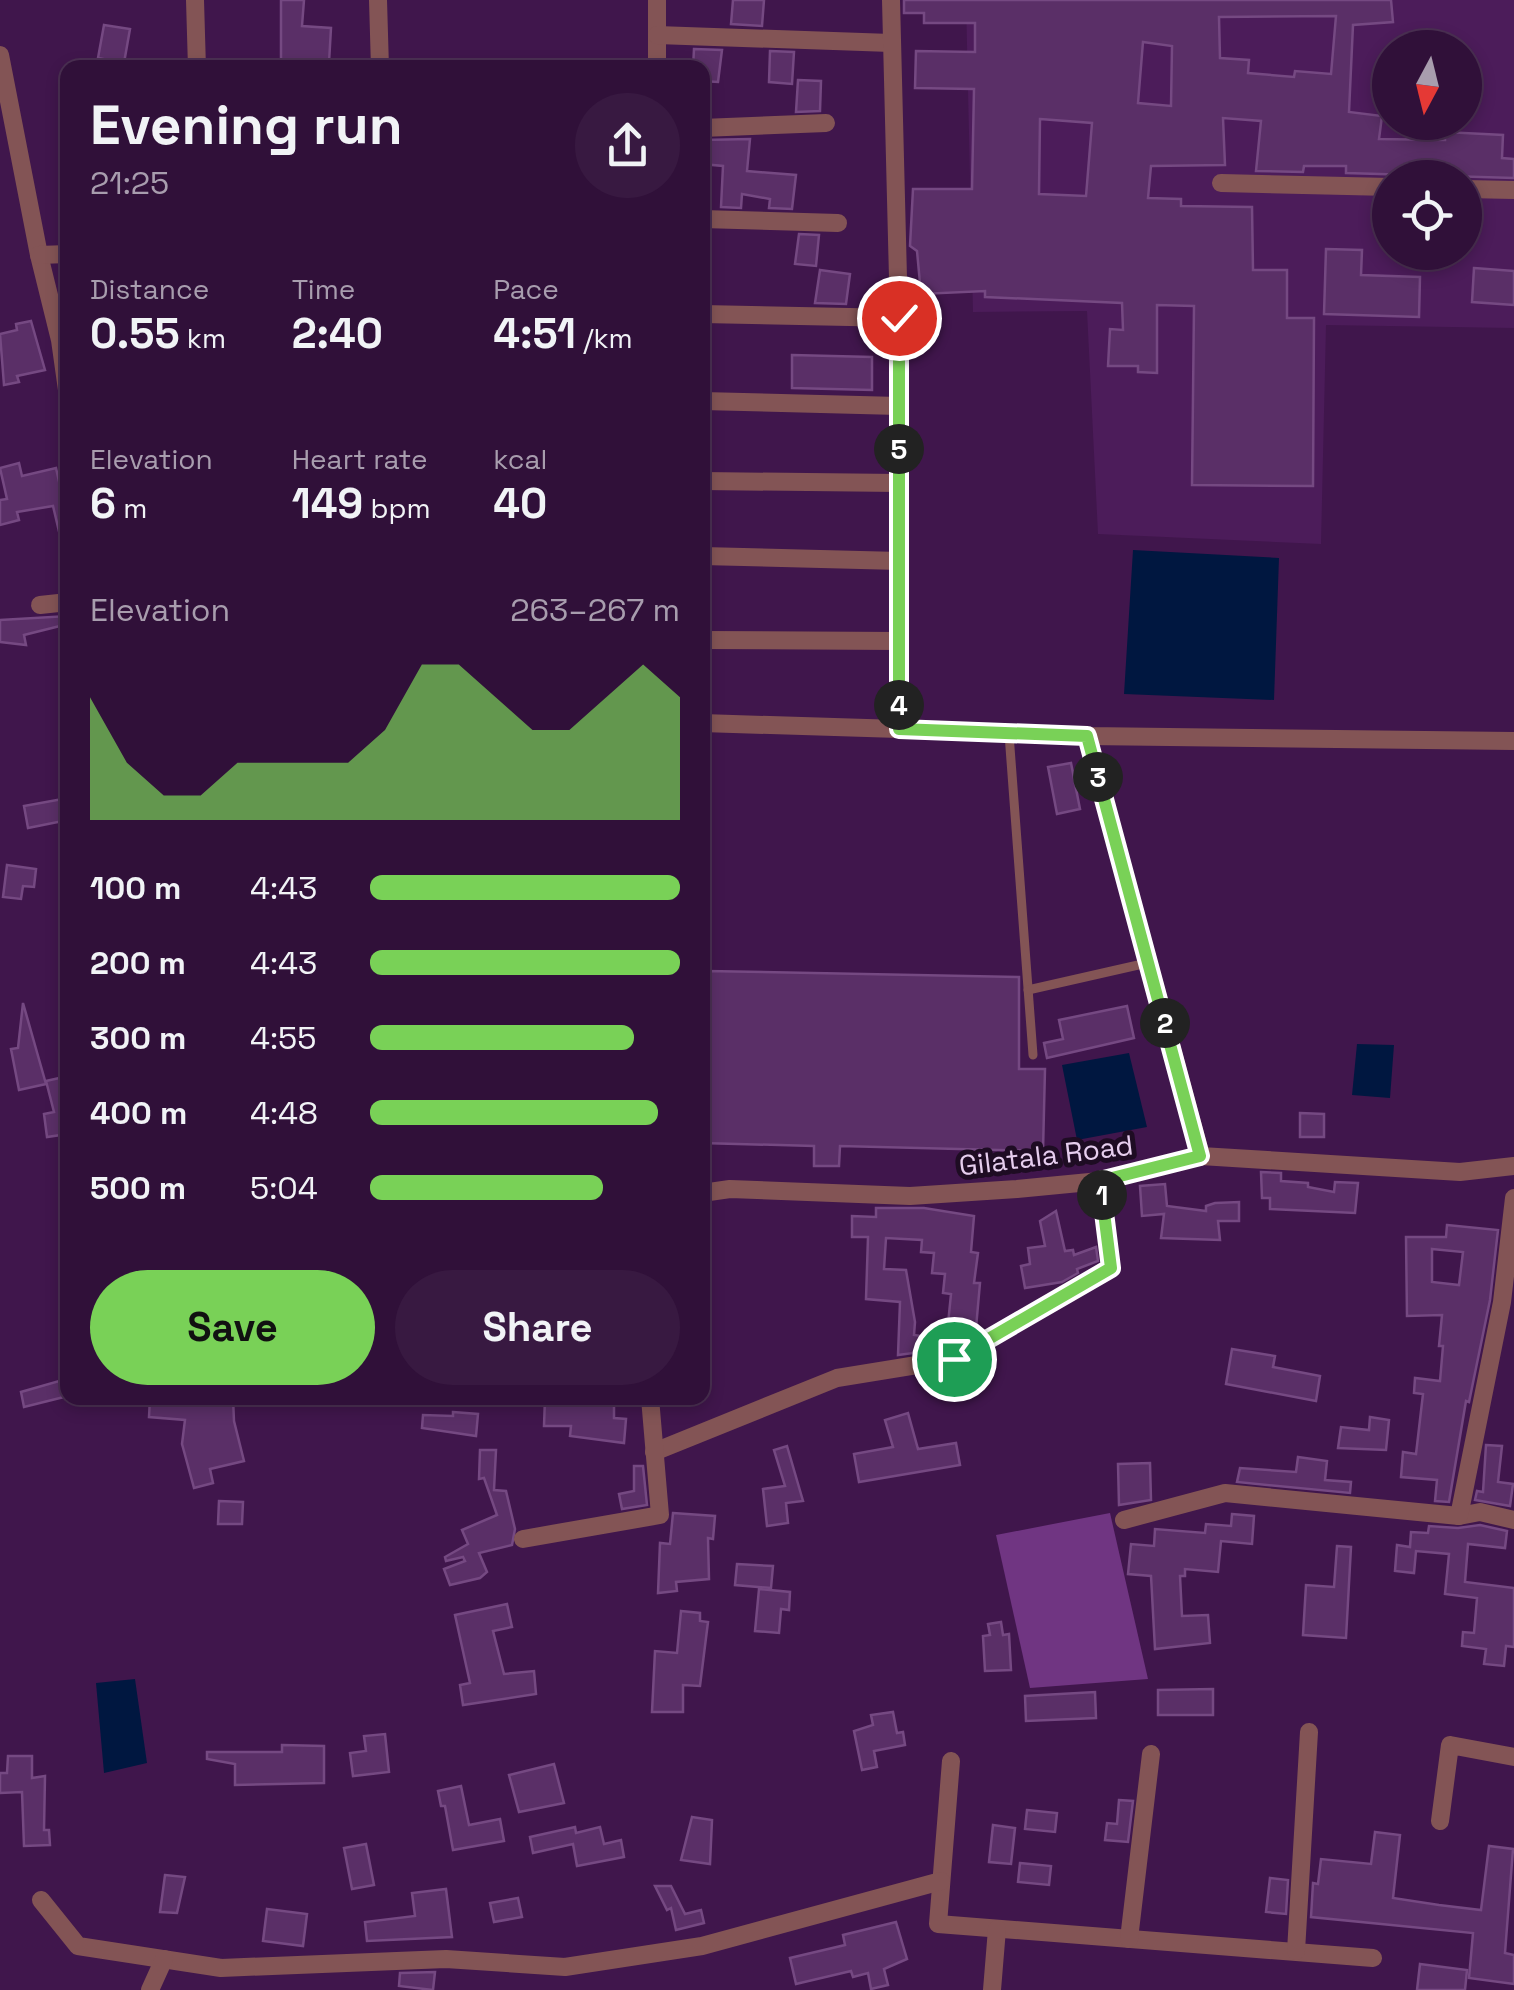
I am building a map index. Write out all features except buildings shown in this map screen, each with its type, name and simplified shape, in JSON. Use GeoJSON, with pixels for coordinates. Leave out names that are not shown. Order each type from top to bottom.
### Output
{"type":"FeatureCollection","features":[{"type":"Feature","properties":{"kind":"street"},"geometry":{"type":"LineString","coordinates":[[195,0],[196,60]]}},
{"type":"Feature","properties":{"kind":"street"},"geometry":{"type":"LineString","coordinates":[[378,0],[380,60]]}},
{"type":"Feature","properties":{"kind":"street"},"geometry":{"type":"LineString","coordinates":[[657,0],[658,60]]}},
{"type":"Feature","properties":{"kind":"street"},"geometry":{"type":"LineString","coordinates":[[891,0],[899,318],[899,729]]}},
{"type":"Feature","properties":{"kind":"street"},"geometry":{"type":"LineString","coordinates":[[657,34],[891,43]]}},
{"type":"Feature","properties":{"kind":"street"},"geometry":{"type":"LineString","coordinates":[[0,55],[39,255],[60,326]]}},
{"type":"Feature","properties":{"kind":"street"},"geometry":{"type":"LineString","coordinates":[[710,128],[826,123]]}},
{"type":"Feature","properties":{"kind":"street"},"geometry":{"type":"LineString","coordinates":[[1220,183],[1372,187]]}},
{"type":"Feature","properties":{"kind":"street"},"geometry":{"type":"LineString","coordinates":[[1482,189],[1514,190]]}},
{"type":"Feature","properties":{"kind":"street"},"geometry":{"type":"LineString","coordinates":[[710,219],[838,223]]}},
{"type":"Feature","properties":{"kind":"street"},"geometry":{"type":"LineString","coordinates":[[39,255],[60,254]]}},
{"type":"Feature","properties":{"kind":"street"},"geometry":{"type":"LineString","coordinates":[[710,314],[899,318]]}},
{"type":"Feature","properties":{"kind":"street"},"geometry":{"type":"LineString","coordinates":[[710,400],[899,406]]}},
{"type":"Feature","properties":{"kind":"street"},"geometry":{"type":"LineString","coordinates":[[710,481],[900,483]]}},
{"type":"Feature","properties":{"kind":"street"},"geometry":{"type":"LineString","coordinates":[[710,556],[900,560]]}},
{"type":"Feature","properties":{"kind":"street"},"geometry":{"type":"LineString","coordinates":[[40,605],[60,603]]}},
{"type":"Feature","properties":{"kind":"street"},"geometry":{"type":"LineString","coordinates":[[710,640],[900,642]]}},
{"type":"Feature","properties":{"kind":"street"},"geometry":{"type":"LineString","coordinates":[[710,724],[1087,736],[1514,740]]}},
{"type":"Feature","properties":{"kind":"street"},"geometry":{"type":"LineString","coordinates":[[1087,736],[1200,1156]]}},
{"type":"Feature","properties":{"kind":"street","name":"Gilatala Road"},"geometry":{"type":"LineString","coordinates":[[710,1191],[730,1188],[910,1196],[1100,1181],[1200,1156],[1460,1172],[1514,1166]]}},
{"type":"Feature","properties":{"kind":"street"},"geometry":{"type":"LineString","coordinates":[[654,1452],[837,1378],[954,1359],[1111,1268],[1100,1181]]}},
{"type":"Feature","properties":{"kind":"street"},"geometry":{"type":"LineString","coordinates":[[1458,1516],[1502,1302],[1514,1198]]}},
{"type":"Feature","properties":{"kind":"street"},"geometry":{"type":"LineString","coordinates":[[523,1539],[660,1515],[651,1405]]}},
{"type":"Feature","properties":{"kind":"street"},"geometry":{"type":"LineString","coordinates":[[1124,1520],[1225,1493],[1458,1516],[1480,1512],[1514,1520]]}},
{"type":"Feature","properties":{"kind":"street"},"geometry":{"type":"LineString","coordinates":[[1296,1952],[1309,1732]]}},
{"type":"Feature","properties":{"kind":"street"},"geometry":{"type":"LineString","coordinates":[[1440,1821],[1450,1745],[1514,1756]]}},
{"type":"Feature","properties":{"kind":"street"},"geometry":{"type":"LineString","coordinates":[[1129,1939],[1150,1754]]}},
{"type":"Feature","properties":{"kind":"street"},"geometry":{"type":"LineString","coordinates":[[952,1761],[938,1924],[1373,1958]]}},
{"type":"Feature","properties":{"kind":"street"},"geometry":{"type":"LineString","coordinates":[[41,1900],[78,1946],[220,1968],[446,1959],[565,1967],[702,1946],[942,1881]]}},
{"type":"Feature","properties":{"kind":"street"},"geometry":{"type":"LineString","coordinates":[[992,1990],[997,1929]]}},
{"type":"Feature","properties":{"kind":"street"},"geometry":{"type":"LineString","coordinates":[[150,1990],[164,1960]]}},
{"type":"Feature","properties":{"kind":"lane"},"geometry":{"type":"LineString","coordinates":[[1009,734],[1033,1055]]}},
{"type":"Feature","properties":{"kind":"lane"},"geometry":{"type":"LineString","coordinates":[[1028,990],[1148,962]]}},
{"type":"Feature","properties":{"kind":"shaded area"},"geometry":{"type":"Polygon","coordinates":[[[966,0],[1514,0],[1514,328],[1326,325],[1321,544],[1098,534],[1087,311],[973,312],[966,0]]]}},
{"type":"Feature","properties":{"kind":"shaded area"},"geometry":{"type":"Polygon","coordinates":[[[1110,1513],[1148,1679],[1030,1688],[996,1535],[1110,1513]]]}},
{"type":"Feature","properties":{"kind":"water"},"geometry":{"type":"Polygon","coordinates":[[[1133,550],[1279,558],[1274,700],[1124,694],[1133,550]]]}},
{"type":"Feature","properties":{"kind":"water"},"geometry":{"type":"Polygon","coordinates":[[[1357,1044],[1394,1045],[1390,1098],[1352,1095],[1357,1044]]]}},
{"type":"Feature","properties":{"kind":"water"},"geometry":{"type":"Polygon","coordinates":[[[1129,1053],[1147,1127],[1077,1140],[1062,1065],[1129,1053]]]}},
{"type":"Feature","properties":{"kind":"water"},"geometry":{"type":"Polygon","coordinates":[[[135,1679],[147,1763],[104,1773],[96,1683],[135,1679]]]}},
{"type":"Feature","properties":{"kind":"route"},"geometry":{"type":"LineString","coordinates":[[899,318],[899,729],[1087,736],[1200,1156],[1100,1181],[1111,1268],[954,1359]]}}]}
